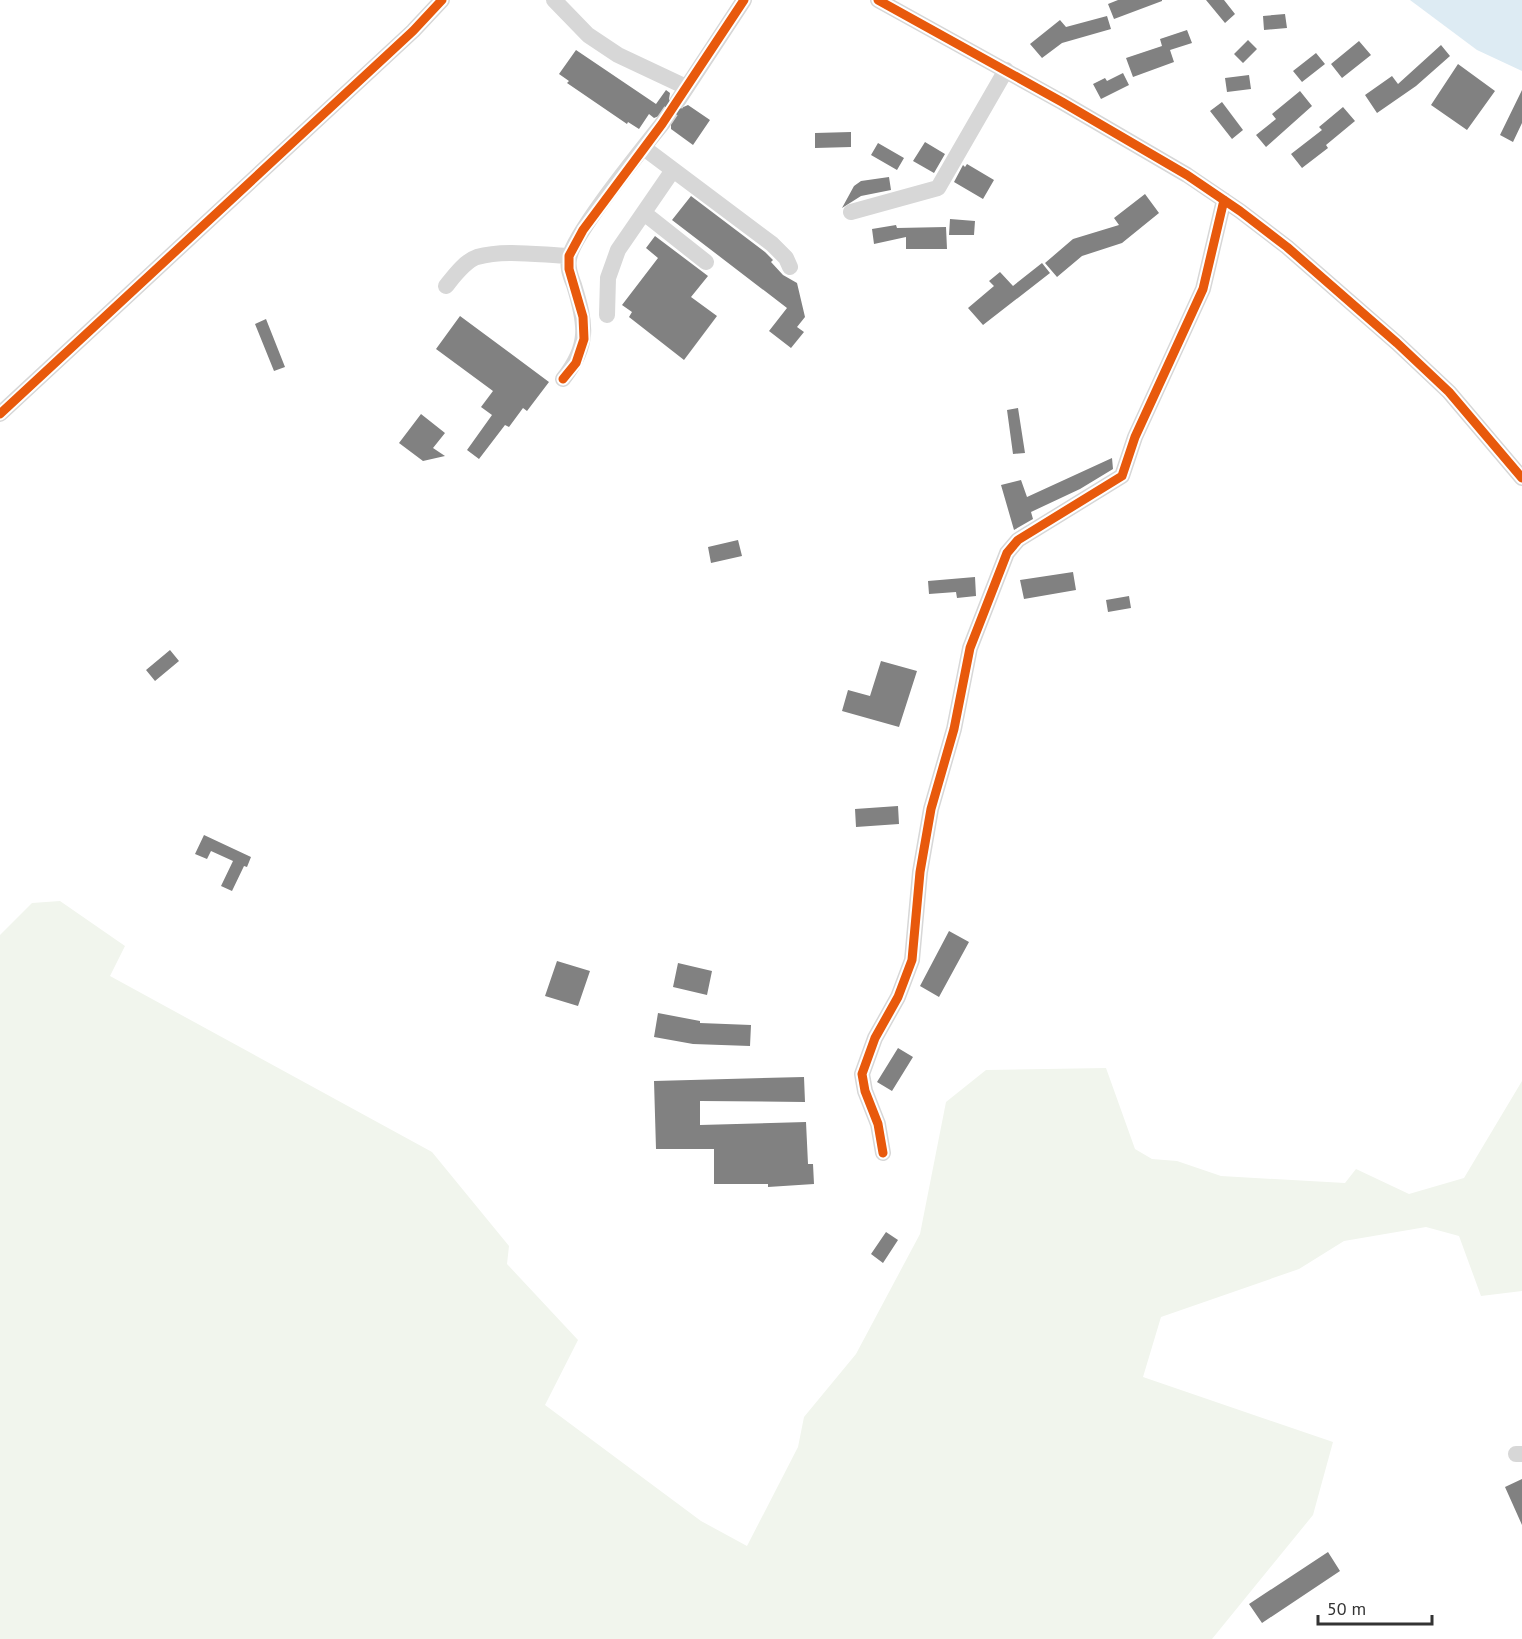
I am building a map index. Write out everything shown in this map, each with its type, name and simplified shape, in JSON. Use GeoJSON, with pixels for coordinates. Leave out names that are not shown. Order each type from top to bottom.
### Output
{"type":"FeatureCollection","features":[{"type":"Feature","properties":{"kind":"street"},"geometry":{"type":"LineString","coordinates":[[0,414],[413,31],[442,0]]}},
{"type":"Feature","properties":{"kind":"street"},"geometry":{"type":"LineString","coordinates":[[554,0],[588,35],[683,93],[744,0]]}},
{"type":"Feature","properties":{"kind":"street"},"geometry":{"type":"LineString","coordinates":[[878,0],[1142,148],[1224,200],[1287,247],[1397,342],[1449,392],[1522,478]]}},
{"type":"Feature","properties":{"kind":"street"},"geometry":{"type":"LineString","coordinates":[[851,212],[938,188],[1006,70]]}},
{"type":"Feature","properties":{"kind":"street"},"geometry":{"type":"LineString","coordinates":[[563,379],[576,363],[584,339],[583,316],[569,269],[569,256],[583,230],[662,124]]}},
{"type":"Feature","properties":{"kind":"street"},"geometry":{"type":"LineString","coordinates":[[644,147],[772,244],[786,258],[790,267]]}},
{"type":"Feature","properties":{"kind":"street"},"geometry":{"type":"LineString","coordinates":[[607,315],[608,278],[618,250],[673,170]]}},
{"type":"Feature","properties":{"kind":"street"},"geometry":{"type":"LineString","coordinates":[[883,1153],[878,1124],[865,1091],[862,1074],[875,1038],[898,997],[912,960],[920,872],[931,809],[954,729],[976,628],[1007,553],[1018,540],[1122,476],[1136,436],[1203,289],[1224,200]]}},
{"type":"Feature","properties":{"kind":"street"},"geometry":{"type":"LineString","coordinates":[[644,213],[706,262]]}},
{"type":"Feature","properties":{"kind":"street"},"geometry":{"type":"LineString","coordinates":[[446,286],[457,272],[476,257],[507,254],[569,256]]}},
{"type":"Feature","properties":{"kind":"shaded area"},"geometry":{"type":"Polygon","coordinates":[[[1410,0],[1522,0],[1522,71],[1477,50],[1410,0]]]}},
{"type":"Feature","properties":{"kind":"shaded area"},"geometry":{"type":"Polygon","coordinates":[[[60,901],[125,946],[110,976],[432,1152],[509,1246],[507,1264],[578,1340],[545,1405],[701,1521],[747,1546],[798,1447],[804,1417],[856,1354],[920,1234],[946,1102],[986,1070],[1106,1068],[1135,1149],[1152,1159],[1177,1161],[1221,1176],[1345,1183],[1356,1169],[1409,1194],[1464,1178],[1522,1081],[1522,1291],[1481,1296],[1459,1236],[1426,1227],[1344,1241],[1299,1269],[1161,1317],[1143,1377],[1333,1442],[1313,1515],[1212,1639],[0,1639],[0,935],[32,903],[60,901]]]}},
{"type":"Feature","properties":{"kind":"building"},"geometry":{"type":"Polygon","coordinates":[[[1118,0],[1162,1],[1114,19],[1108,4],[1118,0]]]}},
{"type":"Feature","properties":{"kind":"building"},"geometry":{"type":"Polygon","coordinates":[[[1206,0],[1224,0],[1235,14],[1225,23],[1206,0]]]}},
{"type":"Feature","properties":{"kind":"building"},"geometry":{"type":"Polygon","coordinates":[[[1285,14],[1287,28],[1264,30],[1263,16],[1285,14]]]}},
{"type":"Feature","properties":{"kind":"building"},"geometry":{"type":"Polygon","coordinates":[[[1107,16],[1111,29],[1062,43],[1042,58],[1030,44],[1060,20],[1066,27],[1107,16]]]}},
{"type":"Feature","properties":{"kind":"building"},"geometry":{"type":"Polygon","coordinates":[[[1187,30],[1192,43],[1170,50],[1174,62],[1133,77],[1126,58],[1162,46],[1160,39],[1187,30]]]}},
{"type":"Feature","properties":{"kind":"building"},"geometry":{"type":"Polygon","coordinates":[[[1248,40],[1257,49],[1243,63],[1234,54],[1248,40]]]}},
{"type":"Feature","properties":{"kind":"building"},"geometry":{"type":"Polygon","coordinates":[[[1359,41],[1371,55],[1342,78],[1331,64],[1359,41]]]}},
{"type":"Feature","properties":{"kind":"building"},"geometry":{"type":"Polygon","coordinates":[[[1441,45],[1450,56],[1416,86],[1377,113],[1365,95],[1392,76],[1398,84],[1441,45]]]}},
{"type":"Feature","properties":{"kind":"building"},"geometry":{"type":"Polygon","coordinates":[[[576,50],[656,104],[666,90],[670,93],[669,99],[673,107],[679,109],[688,105],[710,120],[693,145],[671,129],[671,120],[664,114],[654,118],[649,114],[639,129],[628,122],[627,124],[567,83],[569,81],[559,74],[576,50]]]}},
{"type":"Feature","properties":{"kind":"building"},"geometry":{"type":"Polygon","coordinates":[[[1316,53],[1325,64],[1302,82],[1293,71],[1316,53]]]}},
{"type":"Feature","properties":{"kind":"building"},"geometry":{"type":"Polygon","coordinates":[[[1458,64],[1495,91],[1467,130],[1431,105],[1458,64]]]}},
{"type":"Feature","properties":{"kind":"building"},"geometry":{"type":"Polygon","coordinates":[[[1123,73],[1129,85],[1101,99],[1093,84],[1105,78],[1107,81],[1123,73]]]}},
{"type":"Feature","properties":{"kind":"building"},"geometry":{"type":"Polygon","coordinates":[[[1249,75],[1251,89],[1227,92],[1225,78],[1249,75]]]}},
{"type":"Feature","properties":{"kind":"building"},"geometry":{"type":"Polygon","coordinates":[[[1522,90],[1522,123],[1513,142],[1500,135],[1522,90]]]}},
{"type":"Feature","properties":{"kind":"building"},"geometry":{"type":"Polygon","coordinates":[[[1300,91],[1312,106],[1266,147],[1256,135],[1276,119],[1272,114],[1300,91]]]}},
{"type":"Feature","properties":{"kind":"building"},"geometry":{"type":"Polygon","coordinates":[[[1222,102],[1243,130],[1232,139],[1210,111],[1222,102]]]}},
{"type":"Feature","properties":{"kind":"building"},"geometry":{"type":"Polygon","coordinates":[[[1343,107],[1355,121],[1326,145],[1328,148],[1302,168],[1291,154],[1322,130],[1319,127],[1343,107]]]}},
{"type":"Feature","properties":{"kind":"building"},"geometry":{"type":"Polygon","coordinates":[[[851,132],[851,147],[815,148],[815,133],[851,132]]]}},
{"type":"Feature","properties":{"kind":"building"},"geometry":{"type":"Polygon","coordinates":[[[925,142],[945,154],[934,173],[913,161],[925,142]]]}},
{"type":"Feature","properties":{"kind":"building"},"geometry":{"type":"Polygon","coordinates":[[[878,143],[904,158],[897,170],[871,155],[878,143]]]}},
{"type":"Feature","properties":{"kind":"building"},"geometry":{"type":"Polygon","coordinates":[[[967,164],[994,180],[983,199],[954,182],[963,165],[965,167],[967,164]]]}},
{"type":"Feature","properties":{"kind":"building"},"geometry":{"type":"Polygon","coordinates":[[[889,177],[891,190],[861,196],[842,208],[854,186],[861,181],[889,177]]]}},
{"type":"Feature","properties":{"kind":"building"},"geometry":{"type":"Polygon","coordinates":[[[1145,194],[1159,213],[1122,243],[1082,256],[1057,277],[1045,263],[1073,239],[1119,225],[1114,218],[1145,194]]]}},
{"type":"Feature","properties":{"kind":"building"},"geometry":{"type":"Polygon","coordinates":[[[691,196],[765,252],[783,275],[797,283],[805,317],[797,327],[804,332],[791,348],[769,331],[787,308],[672,220],[691,196]]]}},
{"type":"Feature","properties":{"kind":"building"},"geometry":{"type":"Polygon","coordinates":[[[950,219],[975,221],[974,235],[949,235],[950,219]]]}},
{"type":"Feature","properties":{"kind":"building"},"geometry":{"type":"Polygon","coordinates":[[[896,225],[897,228],[946,227],[947,249],[906,249],[906,237],[874,244],[872,229],[896,225]]]}},
{"type":"Feature","properties":{"kind":"building"},"geometry":{"type":"Polygon","coordinates":[[[655,236],[708,276],[691,297],[717,316],[684,360],[629,317],[632,312],[622,305],[658,258],[646,248],[655,236]]]}},
{"type":"Feature","properties":{"kind":"building"},"geometry":{"type":"Polygon","coordinates":[[[1042,263],[1050,273],[983,325],[968,308],[994,286],[989,281],[1000,272],[1013,286],[1042,263]]]}},
{"type":"Feature","properties":{"kind":"building"},"geometry":{"type":"Polygon","coordinates":[[[460,316],[549,382],[527,411],[523,408],[509,427],[505,425],[479,459],[467,450],[492,415],[481,407],[493,391],[436,349],[460,316]]]}},
{"type":"Feature","properties":{"kind":"building"},"geometry":{"type":"Polygon","coordinates":[[[266,319],[285,367],[274,371],[255,324],[266,319]]]}},
{"type":"Feature","properties":{"kind":"building"},"geometry":{"type":"Polygon","coordinates":[[[1018,408],[1025,453],[1013,454],[1007,410],[1018,408]]]}},
{"type":"Feature","properties":{"kind":"building"},"geometry":{"type":"Polygon","coordinates":[[[421,414],[445,433],[433,448],[445,456],[423,461],[399,443],[421,414]]]}},
{"type":"Feature","properties":{"kind":"building"},"geometry":{"type":"Polygon","coordinates":[[[1112,458],[1113,469],[1080,489],[1031,512],[1033,519],[1014,530],[1001,485],[1021,480],[1027,497],[1112,458]]]}},
{"type":"Feature","properties":{"kind":"building"},"geometry":{"type":"Polygon","coordinates":[[[738,540],[742,556],[711,563],[708,547],[738,540]]]}},
{"type":"Feature","properties":{"kind":"building"},"geometry":{"type":"Polygon","coordinates":[[[1073,572],[1076,590],[1024,599],[1020,580],[1073,572]]]}},
{"type":"Feature","properties":{"kind":"building"},"geometry":{"type":"Polygon","coordinates":[[[975,577],[976,596],[957,598],[956,592],[929,594],[928,581],[975,577]]]}},
{"type":"Feature","properties":{"kind":"building"},"geometry":{"type":"Polygon","coordinates":[[[1129,596],[1131,608],[1108,612],[1106,600],[1129,596]]]}},
{"type":"Feature","properties":{"kind":"building"},"geometry":{"type":"Polygon","coordinates":[[[170,650],[179,661],[155,681],[146,670],[170,650]]]}},
{"type":"Feature","properties":{"kind":"building"},"geometry":{"type":"Polygon","coordinates":[[[881,661],[917,671],[899,727],[842,711],[848,690],[870,696],[881,661]]]}},
{"type":"Feature","properties":{"kind":"building"},"geometry":{"type":"Polygon","coordinates":[[[898,806],[899,824],[856,827],[855,809],[898,806]]]}},
{"type":"Feature","properties":{"kind":"building"},"geometry":{"type":"Polygon","coordinates":[[[204,835],[251,857],[232,891],[221,886],[233,861],[211,851],[207,859],[195,854],[204,835]]]}},
{"type":"Feature","properties":{"kind":"building"},"geometry":{"type":"Polygon","coordinates":[[[949,931],[969,942],[939,997],[920,986],[949,931]]]}},
{"type":"Feature","properties":{"kind":"building"},"geometry":{"type":"Polygon","coordinates":[[[557,961],[590,971],[578,1006],[545,996],[557,961]]]}},
{"type":"Feature","properties":{"kind":"building"},"geometry":{"type":"Polygon","coordinates":[[[678,963],[712,971],[707,995],[673,987],[678,963]]]}},
{"type":"Feature","properties":{"kind":"building"},"geometry":{"type":"Polygon","coordinates":[[[658,1013],[700,1021],[700,1023],[751,1025],[750,1046],[693,1044],[654,1037],[658,1013]]]}},
{"type":"Feature","properties":{"kind":"building"},"geometry":{"type":"Polygon","coordinates":[[[898,1048],[913,1057],[892,1091],[877,1082],[898,1048]]]}},
{"type":"Feature","properties":{"kind":"building"},"geometry":{"type":"Polygon","coordinates":[[[804,1077],[805,1102],[700,1101],[700,1125],[806,1122],[808,1164],[813,1164],[814,1184],[768,1187],[768,1184],[714,1184],[714,1149],[656,1149],[654,1081],[804,1077]]]}},
{"type":"Feature","properties":{"kind":"building"},"geometry":{"type":"Polygon","coordinates":[[[886,1232],[898,1240],[883,1263],[871,1254],[886,1232]]]}},
{"type":"Feature","properties":{"kind":"building"},"geometry":{"type":"Polygon","coordinates":[[[1522,1479],[1522,1525],[1505,1487],[1522,1479]]]}},
{"type":"Feature","properties":{"kind":"building"},"geometry":{"type":"Polygon","coordinates":[[[1328,1552],[1340,1571],[1262,1623],[1249,1604],[1328,1552]]]}},
{"type":"Feature","properties":{"kind":"tunnel"},"geometry":{"type":"LineString","coordinates":[[662,124],[679,99]]}},
{"type":"Feature","properties":{"kind":"cycle path"},"geometry":{"type":"LineString","coordinates":[[0,414],[413,31],[442,0]]}},
{"type":"Feature","properties":{"kind":"cycle path"},"geometry":{"type":"LineString","coordinates":[[563,379],[576,363],[584,339],[583,317],[569,269],[569,256],[583,230],[662,124],[744,0]]}},
{"type":"Feature","properties":{"kind":"cycle path"},"geometry":{"type":"LineString","coordinates":[[878,0],[1062,102],[1187,175],[1240,211],[1287,247],[1397,343],[1449,392],[1522,478]]}},
{"type":"Feature","properties":{"kind":"cycle path"},"geometry":{"type":"LineString","coordinates":[[883,1153],[878,1124],[865,1091],[862,1074],[875,1038],[898,997],[912,960],[920,872],[931,809],[954,729],[970,648],[1007,553],[1018,540],[1122,476],[1135,437],[1203,289],[1224,200]]}}]}
